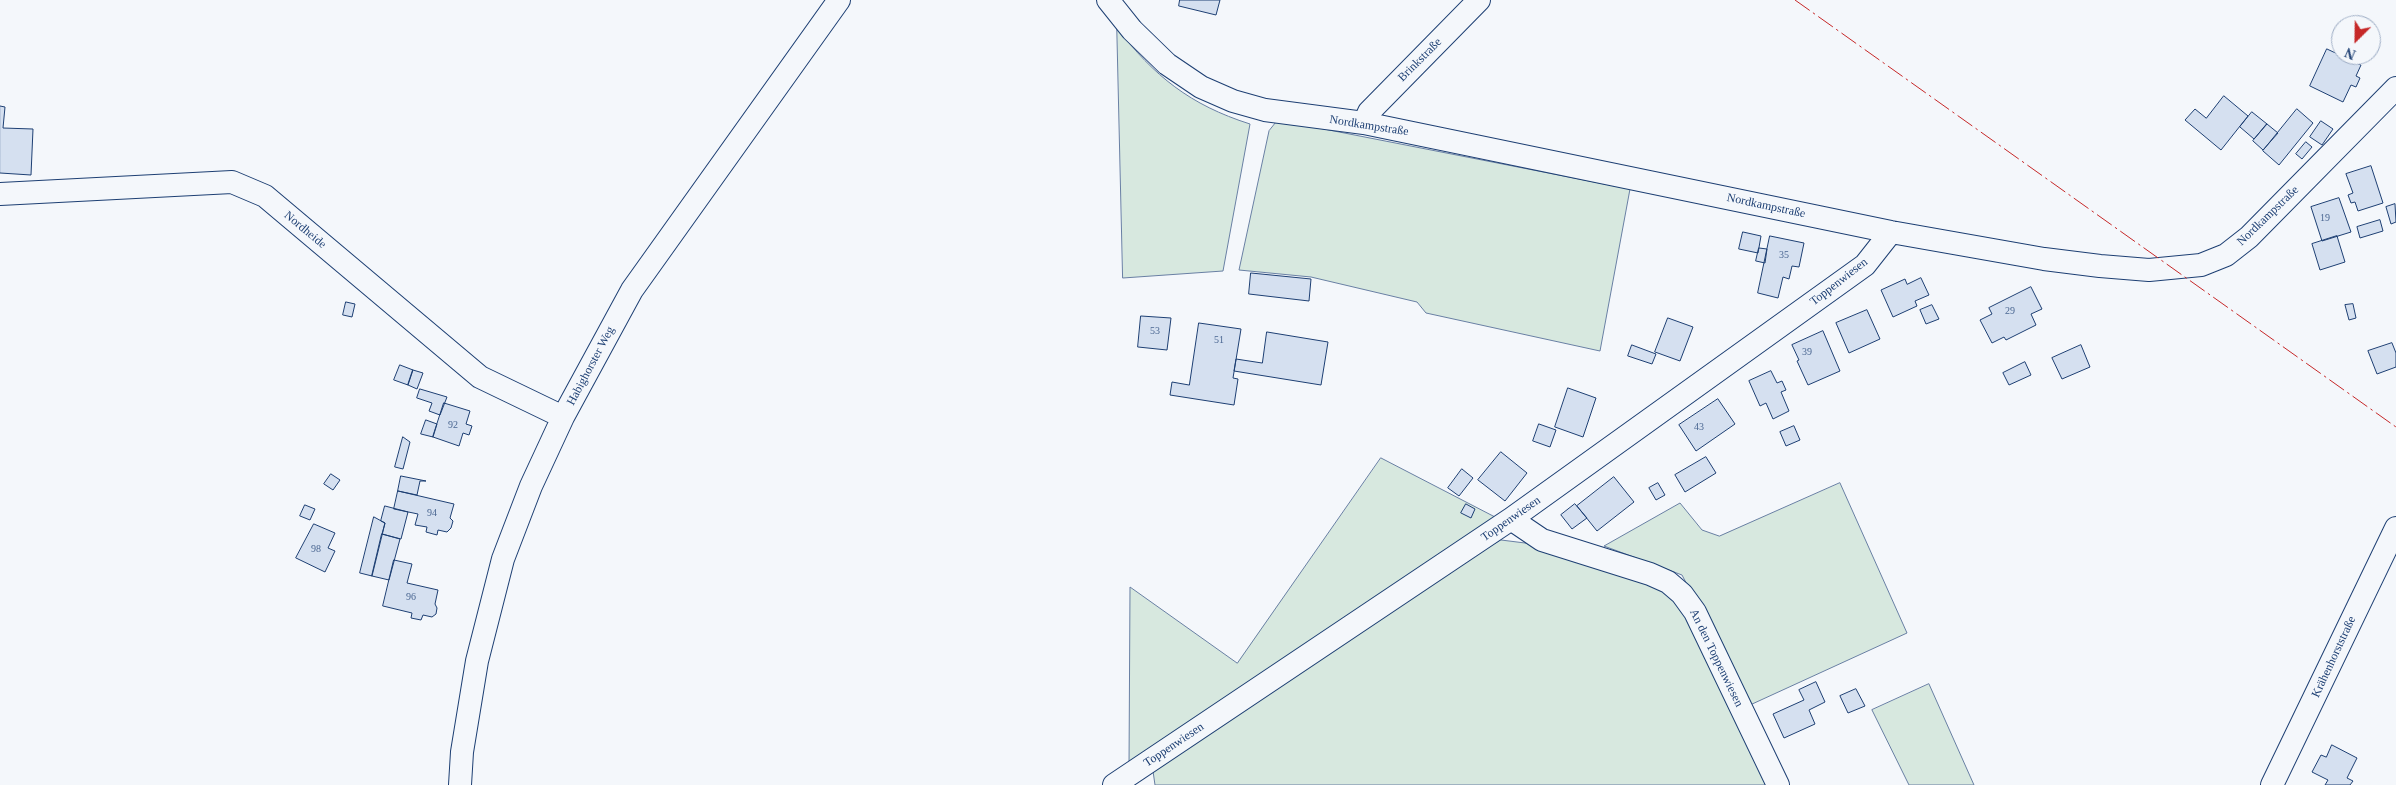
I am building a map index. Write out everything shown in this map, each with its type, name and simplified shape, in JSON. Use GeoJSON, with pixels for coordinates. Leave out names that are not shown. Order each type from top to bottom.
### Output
{"type":"FeatureCollection","features":[{"type":"Feature","properties":{"kind":"street","name":"Habighorster Weg"},"geometry":{"type":"LineString","coordinates":[[460,785],[462,752],[477,661],[503,559],[531,486],[563,416],[632,290],[840,0]]}},
{"type":"Feature","properties":{"kind":"street","name":"Nordkampstraße"},"geometry":{"type":"LineString","coordinates":[[1108,0],[1132,30],[1167,64],[1201,87],[1233,101],[1265,110],[1364,123],[1891,232],[2044,259],[2149,270],[2201,265],[2226,256],[2249,237],[2396,88]]}},
{"type":"Feature","properties":{"kind":"street","name":"Brinkstraße"},"geometry":{"type":"LineString","coordinates":[[1364,123],[1369,112],[1479,0]]}},
{"type":"Feature","properties":{"kind":"street","name":"Nordheide"},"geometry":{"type":"LineString","coordinates":[[0,194],[232,182],[265,196],[480,377],[563,416]]}},
{"type":"Feature","properties":{"kind":"street","name":"Toppenwiesen"},"geometry":{"type":"LineString","coordinates":[[1114,785],[1511,519],[1865,264],[1891,232]]}},
{"type":"Feature","properties":{"kind":"street","name":"An den Toppenwiesen"},"geometry":{"type":"LineString","coordinates":[[1511,519],[1542,540],[1650,574],[1668,582],[1682,594],[1695,612],[1778,785]]}},
{"type":"Feature","properties":{"kind":"street","name":"Krähenhorststraße"},"geometry":{"type":"LineString","coordinates":[[2272,785],[2396,528]]}},
{"type":"Feature","properties":{"kind":"shaded area"},"geometry":{"type":"Polygon","coordinates":[[[1117,28],[1145,61],[1175,87],[1209,108],[1250,124],[1223,271],[1123,278],[1117,28]]]}},
{"type":"Feature","properties":{"kind":"shaded area"},"geometry":{"type":"Polygon","coordinates":[[[1278,120],[1630,189],[1600,351],[1426,313],[1417,302],[1311,277],[1239,270],[1269,131],[1278,120]]]}},
{"type":"Feature","properties":{"kind":"shaded area"},"geometry":{"type":"Polygon","coordinates":[[[1381,458],[1495,517],[1129,767],[1130,587],[1237,663],[1381,458]]]}},
{"type":"Feature","properties":{"kind":"shaded area"},"geometry":{"type":"Polygon","coordinates":[[[1840,483],[1907,633],[1750,705],[1682,575],[1604,546],[1680,503],[1702,530],[1719,536],[1840,483]]]}},
{"type":"Feature","properties":{"kind":"shaded area"},"geometry":{"type":"Polygon","coordinates":[[[1501,540],[1525,543],[1648,580],[1672,595],[1693,629],[1769,785],[1155,785],[1153,771],[1469,558],[1501,540]]]}},
{"type":"Feature","properties":{"kind":"shaded area"},"geometry":{"type":"Polygon","coordinates":[[[1929,684],[1974,785],[1909,785],[1872,710],[1929,684]]]}},
{"type":"Feature","properties":{"kind":"building"},"geometry":{"type":"Polygon","coordinates":[[[1180,0],[1220,0],[1216,15],[1179,6],[1180,0]]]}},
{"type":"Feature","properties":{"kind":"building"},"geometry":{"type":"Polygon","coordinates":[[[2327,49],[2331,51],[2331,65],[2361,65],[2356,76],[2360,78],[2356,87],[2351,85],[2343,102],[2310,86],[2327,49]]]}},
{"type":"Feature","properties":{"kind":"building"},"geometry":{"type":"Polygon","coordinates":[[[2224,96],[2248,116],[2221,150],[2185,120],[2195,109],[2206,118],[2224,96]]]}},
{"type":"Feature","properties":{"kind":"building"},"geometry":{"type":"Polygon","coordinates":[[[0,106],[5,107],[3,128],[33,129],[31,175],[0,173],[0,106]]]}},
{"type":"Feature","properties":{"kind":"building"},"geometry":{"type":"Polygon","coordinates":[[[2297,109],[2313,123],[2279,165],[2263,151],[2297,109]]]}},
{"type":"Feature","properties":{"kind":"building"},"geometry":{"type":"Polygon","coordinates":[[[2252,112],[2267,124],[2254,139],[2240,127],[2252,112]]]}},
{"type":"Feature","properties":{"kind":"building"},"geometry":{"type":"Polygon","coordinates":[[[2321,121],[2333,129],[2322,145],[2310,137],[2321,121]]]}},
{"type":"Feature","properties":{"kind":"building"},"geometry":{"type":"Polygon","coordinates":[[[2267,124],[2278,133],[2263,150],[2253,141],[2267,124]]]}},
{"type":"Feature","properties":{"kind":"building"},"geometry":{"type":"Polygon","coordinates":[[[2306,142],[2312,147],[2302,159],[2296,154],[2306,142]]]}},
{"type":"Feature","properties":{"kind":"building"},"geometry":{"type":"Polygon","coordinates":[[[2371,166],[2383,203],[2358,211],[2355,202],[2351,203],[2348,195],[2353,193],[2346,174],[2371,166]]]}},
{"type":"Feature","properties":{"kind":"building"},"geometry":{"type":"Polygon","coordinates":[[[2339,198],[2351,232],[2322,241],[2311,207],[2339,198]]]}},
{"type":"Feature","properties":{"kind":"building"},"geometry":{"type":"Polygon","coordinates":[[[2395,204],[2396,222],[2391,224],[2386,207],[2395,204]]]}},
{"type":"Feature","properties":{"kind":"building"},"geometry":{"type":"Polygon","coordinates":[[[2380,220],[2383,231],[2360,238],[2357,227],[2380,220]]]}},
{"type":"Feature","properties":{"kind":"building"},"geometry":{"type":"Polygon","coordinates":[[[1743,232],[1761,236],[1758,253],[1739,249],[1743,232]]]}},
{"type":"Feature","properties":{"kind":"building"},"geometry":{"type":"Polygon","coordinates":[[[1770,236],[1804,243],[1799,267],[1792,266],[1789,279],[1783,277],[1778,298],[1758,293],[1770,236]]]}},
{"type":"Feature","properties":{"kind":"building"},"geometry":{"type":"Polygon","coordinates":[[[2337,236],[2345,262],[2320,270],[2312,244],[2337,236]]]}},
{"type":"Feature","properties":{"kind":"building"},"geometry":{"type":"Polygon","coordinates":[[[1759,248],[1767,249],[1765,263],[1756,261],[1759,248]]]}},
{"type":"Feature","properties":{"kind":"building"},"geometry":{"type":"Polygon","coordinates":[[[1251,273],[1311,279],[1309,301],[1249,294],[1251,273]]]}},
{"type":"Feature","properties":{"kind":"building"},"geometry":{"type":"Polygon","coordinates":[[[1921,278],[1929,295],[1915,301],[1917,306],[1893,317],[1881,290],[1905,279],[1907,284],[1921,278]]]}},
{"type":"Feature","properties":{"kind":"building"},"geometry":{"type":"Polygon","coordinates":[[[2031,287],[2042,309],[2031,314],[2036,325],[2006,340],[2004,337],[1992,343],[1980,320],[1992,314],[1989,308],[2031,287]]]}},
{"type":"Feature","properties":{"kind":"building"},"geometry":{"type":"Polygon","coordinates":[[[346,302],[355,304],[352,317],[343,315],[346,302]]]}},
{"type":"Feature","properties":{"kind":"building"},"geometry":{"type":"Polygon","coordinates":[[[2353,304],[2356,318],[2349,320],[2345,305],[2353,304]]]}},
{"type":"Feature","properties":{"kind":"building"},"geometry":{"type":"Polygon","coordinates":[[[1932,305],[1939,319],[1926,324],[1920,310],[1932,305]]]}},
{"type":"Feature","properties":{"kind":"building"},"geometry":{"type":"Polygon","coordinates":[[[1867,310],[1880,339],[1849,353],[1836,323],[1867,310]]]}},
{"type":"Feature","properties":{"kind":"building"},"geometry":{"type":"Polygon","coordinates":[[[1141,316],[1171,318],[1167,350],[1138,347],[1141,316]]]}},
{"type":"Feature","properties":{"kind":"building"},"geometry":{"type":"Polygon","coordinates":[[[1668,318],[1693,327],[1680,361],[1655,352],[1668,318]]]}},
{"type":"Feature","properties":{"kind":"building"},"geometry":{"type":"Polygon","coordinates":[[[1199,323],[1241,329],[1233,378],[1238,379],[1234,405],[1170,395],[1172,382],[1189,385],[1199,323]]]}},
{"type":"Feature","properties":{"kind":"building"},"geometry":{"type":"Polygon","coordinates":[[[1823,331],[1840,371],[1808,385],[1792,345],[1823,331]]]}},
{"type":"Feature","properties":{"kind":"building"},"geometry":{"type":"Polygon","coordinates":[[[1267,332],[1328,342],[1321,385],[1234,371],[1236,359],[1262,363],[1267,332]]]}},
{"type":"Feature","properties":{"kind":"building"},"geometry":{"type":"Polygon","coordinates":[[[2392,343],[2396,353],[2396,367],[2377,374],[2368,351],[2392,343]]]}},
{"type":"Feature","properties":{"kind":"building"},"geometry":{"type":"Polygon","coordinates":[[[1632,345],[1656,354],[1652,364],[1628,356],[1632,345]]]}},
{"type":"Feature","properties":{"kind":"building"},"geometry":{"type":"Polygon","coordinates":[[[2081,345],[2090,367],[2062,379],[2052,358],[2081,345]]]}},
{"type":"Feature","properties":{"kind":"building"},"geometry":{"type":"Polygon","coordinates":[[[2025,362],[2031,375],[2009,385],[2003,373],[2025,362]]]}},
{"type":"Feature","properties":{"kind":"building"},"geometry":{"type":"Polygon","coordinates":[[[400,365],[413,370],[408,385],[394,380],[400,365]]]}},
{"type":"Feature","properties":{"kind":"building"},"geometry":{"type":"Polygon","coordinates":[[[413,370],[423,373],[417,389],[408,385],[413,370]]]}},
{"type":"Feature","properties":{"kind":"building"},"geometry":{"type":"Polygon","coordinates":[[[1771,371],[1777,383],[1782,381],[1786,390],[1781,392],[1789,411],[1773,419],[1766,403],[1760,406],[1749,381],[1771,371]]]}},
{"type":"Feature","properties":{"kind":"building"},"geometry":{"type":"Polygon","coordinates":[[[1568,388],[1596,398],[1583,437],[1555,427],[1568,388]]]}},
{"type":"Feature","properties":{"kind":"building"},"geometry":{"type":"Polygon","coordinates":[[[420,389],[447,397],[440,415],[429,411],[432,403],[417,398],[420,389]]]}},
{"type":"Feature","properties":{"kind":"building"},"geometry":{"type":"Polygon","coordinates":[[[1718,399],[1735,424],[1696,451],[1679,425],[1718,399]]]}},
{"type":"Feature","properties":{"kind":"building"},"geometry":{"type":"Polygon","coordinates":[[[444,403],[470,411],[466,424],[472,426],[469,435],[463,433],[459,446],[433,437],[444,403]]]}},
{"type":"Feature","properties":{"kind":"building"},"geometry":{"type":"Polygon","coordinates":[[[426,420],[437,424],[433,437],[421,434],[426,420]]]}},
{"type":"Feature","properties":{"kind":"building"},"geometry":{"type":"Polygon","coordinates":[[[1539,424],[1556,430],[1550,447],[1533,441],[1539,424]]]}},
{"type":"Feature","properties":{"kind":"building"},"geometry":{"type":"Polygon","coordinates":[[[1794,426],[1800,440],[1786,446],[1780,432],[1794,426]]]}},
{"type":"Feature","properties":{"kind":"building"},"geometry":{"type":"Polygon","coordinates":[[[403,437],[410,442],[403,469],[395,467],[403,437]]]}},
{"type":"Feature","properties":{"kind":"building"},"geometry":{"type":"Polygon","coordinates":[[[1501,452],[1527,473],[1505,501],[1478,480],[1501,452]]]}},
{"type":"Feature","properties":{"kind":"building"},"geometry":{"type":"Polygon","coordinates":[[[1706,457],[1716,473],[1685,492],[1675,475],[1706,457]]]}},
{"type":"Feature","properties":{"kind":"building"},"geometry":{"type":"Polygon","coordinates":[[[1462,469],[1473,478],[1459,496],[1448,488],[1462,469]]]}},
{"type":"Feature","properties":{"kind":"building"},"geometry":{"type":"Polygon","coordinates":[[[331,474],[340,480],[333,490],[324,484],[331,474]]]}},
{"type":"Feature","properties":{"kind":"building"},"geometry":{"type":"Polygon","coordinates":[[[401,476],[426,481],[420,481],[417,495],[398,491],[401,476]]]}},
{"type":"Feature","properties":{"kind":"building"},"geometry":{"type":"Polygon","coordinates":[[[1614,477],[1634,502],[1597,531],[1577,506],[1614,477]]]}},
{"type":"Feature","properties":{"kind":"building"},"geometry":{"type":"Polygon","coordinates":[[[1658,483],[1665,495],[1656,500],[1649,488],[1658,483]]]}},
{"type":"Feature","properties":{"kind":"building"},"geometry":{"type":"Polygon","coordinates":[[[398,491],[454,504],[450,518],[453,521],[451,528],[447,532],[438,530],[437,535],[426,532],[427,527],[415,525],[418,514],[394,509],[398,491]]]}},
{"type":"Feature","properties":{"kind":"building"},"geometry":{"type":"Polygon","coordinates":[[[1466,504],[1475,509],[1471,518],[1461,513],[1466,504]]]}},
{"type":"Feature","properties":{"kind":"building"},"geometry":{"type":"Polygon","coordinates":[[[1575,504],[1587,518],[1572,529],[1561,515],[1575,504]]]}},
{"type":"Feature","properties":{"kind":"building"},"geometry":{"type":"Polygon","coordinates":[[[305,505],[315,509],[310,520],[300,516],[305,505]]]}},
{"type":"Feature","properties":{"kind":"building"},"geometry":{"type":"Polygon","coordinates":[[[385,506],[408,512],[401,539],[382,534],[385,523],[381,521],[385,506]]]}},
{"type":"Feature","properties":{"kind":"building"},"geometry":{"type":"Polygon","coordinates":[[[374,517],[385,523],[372,576],[360,573],[374,517]]]}},
{"type":"Feature","properties":{"kind":"building"},"geometry":{"type":"Polygon","coordinates":[[[314,524],[335,533],[328,548],[335,551],[325,572],[296,558],[314,524]]]}},
{"type":"Feature","properties":{"kind":"building"},"geometry":{"type":"Polygon","coordinates":[[[382,534],[400,539],[389,580],[372,576],[382,534]]]}},
{"type":"Feature","properties":{"kind":"building"},"geometry":{"type":"Polygon","coordinates":[[[394,560],[412,564],[407,583],[438,590],[435,604],[437,608],[436,614],[432,617],[423,615],[421,620],[411,618],[412,613],[383,606],[394,560]]]}},
{"type":"Feature","properties":{"kind":"building"},"geometry":{"type":"Polygon","coordinates":[[[1816,682],[1825,702],[1809,710],[1815,724],[1784,738],[1773,714],[1804,700],[1799,690],[1816,682]]]}},
{"type":"Feature","properties":{"kind":"building"},"geometry":{"type":"Polygon","coordinates":[[[1856,689],[1865,706],[1848,713],[1840,696],[1856,689]]]}},
{"type":"Feature","properties":{"kind":"building"},"geometry":{"type":"Polygon","coordinates":[[[2332,745],[2357,758],[2347,778],[2353,781],[2350,785],[2325,785],[2328,780],[2312,772],[2321,755],[2326,757],[2332,745]]]}},
{"type":"Feature","properties":{"kind":"power"},"geometry":{"type":"LineString","coordinates":[[1795,0],[2396,427]]}}]}
